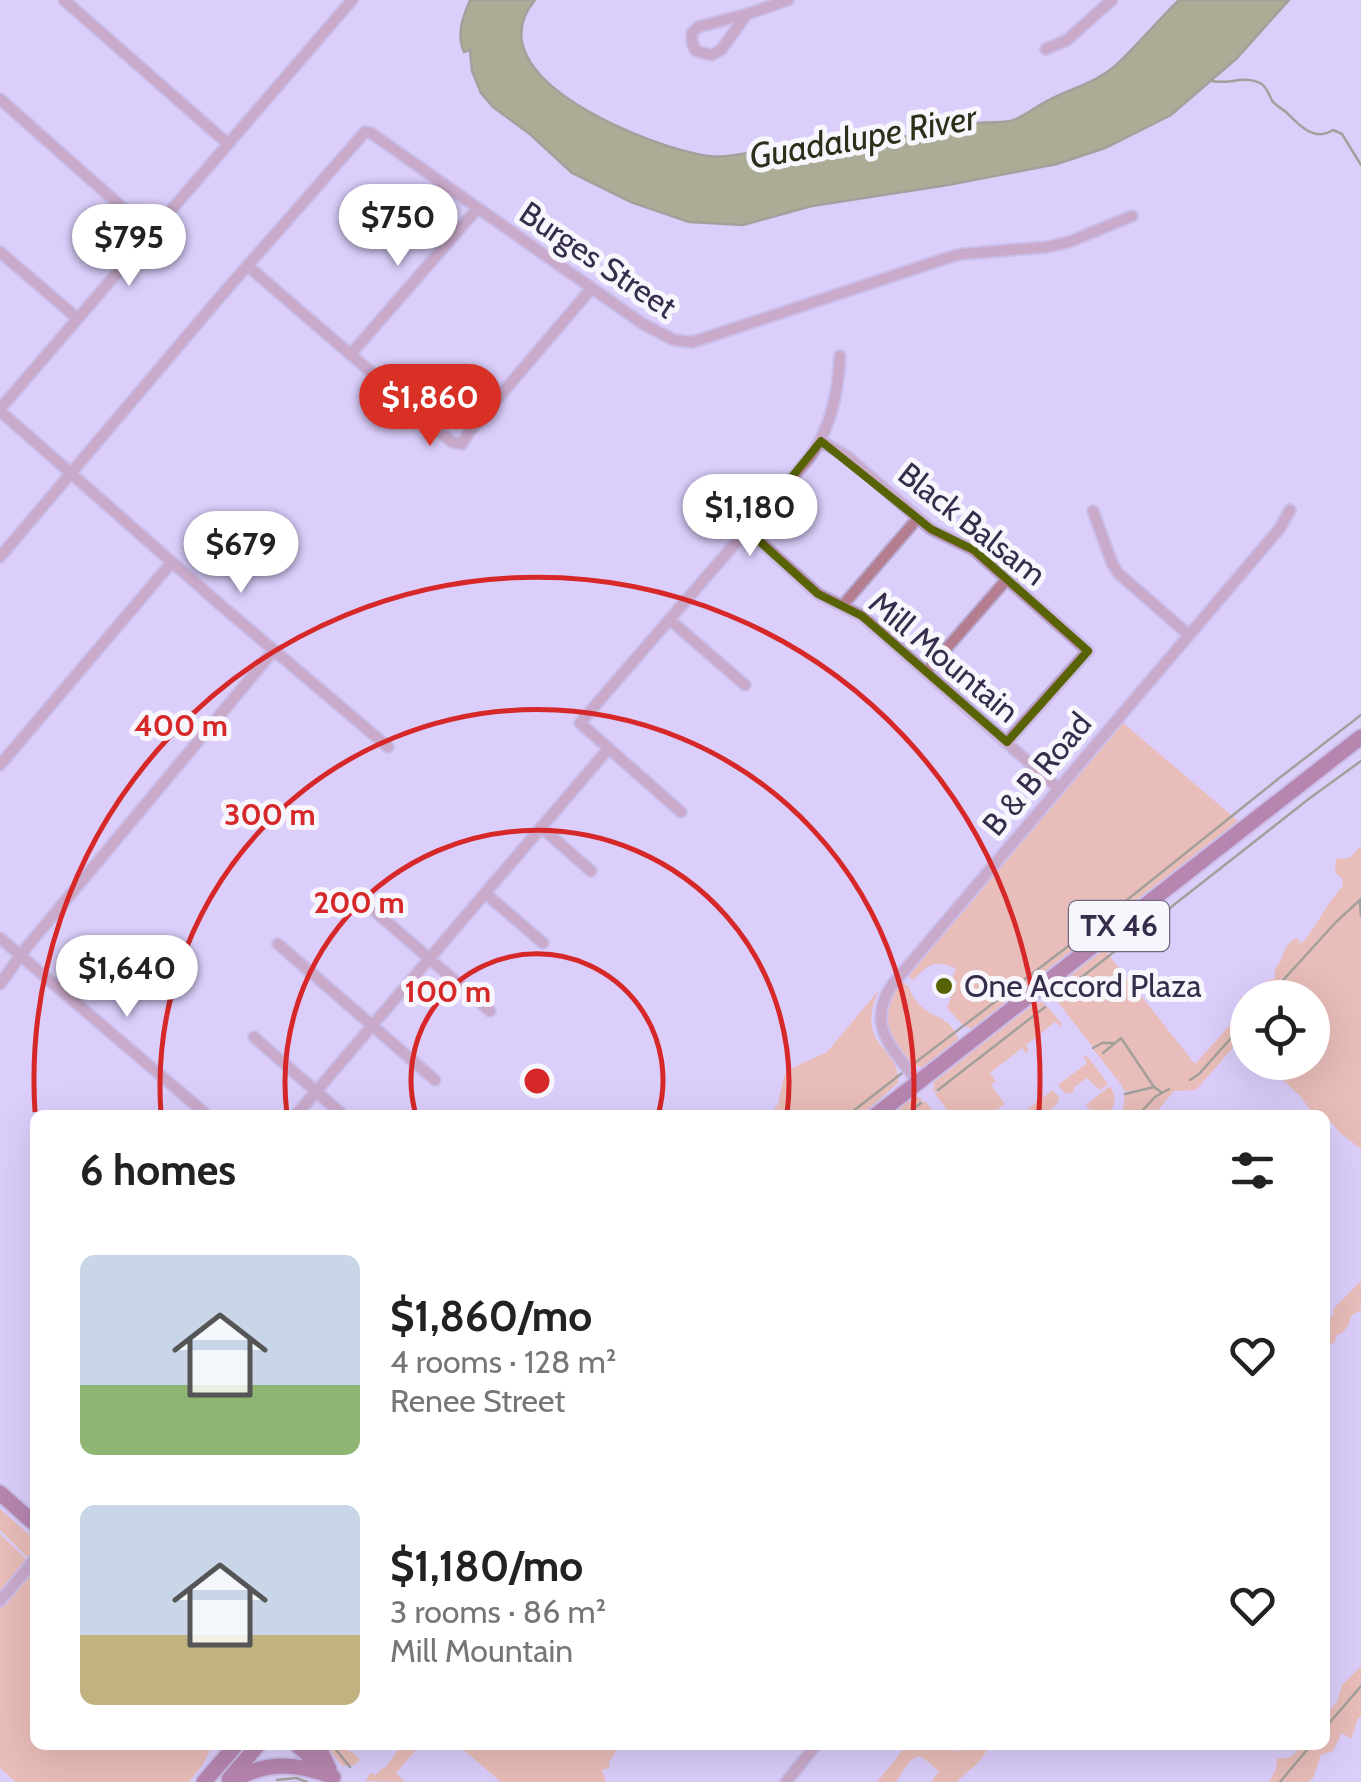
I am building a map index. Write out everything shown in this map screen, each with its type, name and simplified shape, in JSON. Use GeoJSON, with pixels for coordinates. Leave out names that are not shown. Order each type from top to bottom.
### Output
{"type":"FeatureCollection","features":[{"type":"Feature","properties":{"kind":"main road","name":"TX 46"},"geometry":{"type":"LineString","coordinates":[[882,1110],[1361,737]]}},
{"type":"Feature","properties":{"kind":"main road"},"geometry":{"type":"LineString","coordinates":[[0,1493],[30,1520]]}},
{"type":"Feature","properties":{"kind":"main road"},"geometry":{"type":"LineString","coordinates":[[202,1782],[216,1750]]}},
{"type":"Feature","properties":{"kind":"main road"},"geometry":{"type":"LineString","coordinates":[[202,1782],[231,1750]]}},
{"type":"Feature","properties":{"kind":"main road"},"geometry":{"type":"LineString","coordinates":[[230,1782],[254,1750]]}},
{"type":"Feature","properties":{"kind":"main road"},"geometry":{"type":"LineString","coordinates":[[303,1750],[336,1780]]}},
{"type":"Feature","properties":{"kind":"main road"},"geometry":{"type":"LineString","coordinates":[[321,1750],[336,1780]]}},
{"type":"Feature","properties":{"kind":"main road"},"geometry":{"type":"LineString","coordinates":[[230,1782],[257,1769],[282,1764],[302,1766],[336,1780]]}},
{"type":"Feature","properties":{"kind":"street"},"geometry":{"type":"LineString","coordinates":[[64,0],[228,144]]}},
{"type":"Feature","properties":{"kind":"street"},"geometry":{"type":"LineString","coordinates":[[352,0],[0,410],[388,747]]}},
{"type":"Feature","properties":{"kind":"street"},"geometry":{"type":"LineString","coordinates":[[747,14],[712,56],[696,50],[692,33],[698,27],[788,0]]}},
{"type":"Feature","properties":{"kind":"street"},"geometry":{"type":"LineString","coordinates":[[1046,49],[1067,40],[1112,0]]}},
{"type":"Feature","properties":{"kind":"street"},"geometry":{"type":"LineString","coordinates":[[0,99],[151,233]]}},
{"type":"Feature","properties":{"kind":"street","name":"Burges Street"},"geometry":{"type":"LineString","coordinates":[[0,556],[365,132],[643,324],[674,340],[692,342],[961,254],[1047,247],[1132,216]]}},
{"type":"Feature","properties":{"kind":"street"},"geometry":{"type":"LineString","coordinates":[[350,355],[477,208]]}},
{"type":"Feature","properties":{"kind":"street"},"geometry":{"type":"LineString","coordinates":[[0,252],[77,318]]}},
{"type":"Feature","properties":{"kind":"street"},"geometry":{"type":"LineString","coordinates":[[249,266],[452,442],[462,444],[591,289]]}},
{"type":"Feature","properties":{"kind":"street"},"geometry":{"type":"LineString","coordinates":[[681,812],[580,723],[821,442],[839,385],[840,356]]}},
{"type":"Feature","properties":{"kind":"street","name":"Black Balsam"},"geometry":{"type":"LineString","coordinates":[[821,442],[848,457],[931,529],[974,550],[1088,651],[1007,742]]}},
{"type":"Feature","properties":{"kind":"street","name":"B & B Road"},"geometry":{"type":"LineString","coordinates":[[918,1082],[882,1031],[880,1012],[886,994],[1280,528],[1290,510]]}},
{"type":"Feature","properties":{"kind":"street"},"geometry":{"type":"LineString","coordinates":[[1093,511],[1118,574],[1189,635]]}},
{"type":"Feature","properties":{"kind":"street"},"geometry":{"type":"LineString","coordinates":[[843,604],[918,518]]}},
{"type":"Feature","properties":{"kind":"street","name":"Mill Mountain"},"geometry":{"type":"LineString","coordinates":[[748,531],[818,594],[862,616],[1058,788]]}},
{"type":"Feature","properties":{"kind":"street"},"geometry":{"type":"LineString","coordinates":[[0,765],[172,562]]}},
{"type":"Feature","properties":{"kind":"street"},"geometry":{"type":"LineString","coordinates":[[926,672],[1007,580]]}},
{"type":"Feature","properties":{"kind":"street"},"geometry":{"type":"LineString","coordinates":[[670,620],[745,684]]}},
{"type":"Feature","properties":{"kind":"street"},"geometry":{"type":"LineString","coordinates":[[0,984],[274,650]]}},
{"type":"Feature","properties":{"kind":"street"},"geometry":{"type":"LineString","coordinates":[[300,1110],[608,748]]}},
{"type":"Feature","properties":{"kind":"street"},"geometry":{"type":"LineString","coordinates":[[541,827],[591,871]]}},
{"type":"Feature","properties":{"kind":"street"},"geometry":{"type":"LineString","coordinates":[[485,893],[543,943]]}},
{"type":"Feature","properties":{"kind":"street"},"geometry":{"type":"LineString","coordinates":[[372,909],[490,1010]]}},
{"type":"Feature","properties":{"kind":"street"},"geometry":{"type":"LineString","coordinates":[[0,938],[201,1110]]}},
{"type":"Feature","properties":{"kind":"street"},"geometry":{"type":"LineString","coordinates":[[278,944],[436,1080]]}},
{"type":"Feature","properties":{"kind":"street"},"geometry":{"type":"LineString","coordinates":[[254,1037],[338,1110]]}},
{"type":"Feature","properties":{"kind":"street"},"geometry":{"type":"LineString","coordinates":[[0,1601],[30,1565]]}},
{"type":"Feature","properties":{"kind":"street"},"geometry":{"type":"LineString","coordinates":[[786,1782],[812,1750]]}},
{"type":"Feature","properties":{"kind":"highlighted area"},"geometry":{"type":"Polygon","coordinates":[[[821,441],[931,529],[974,550],[1088,651],[1007,742],[862,616],[818,594],[748,531],[821,441]]]}},
{"type":"Feature","properties":{"kind":"shaded area"},"geometry":{"type":"Polygon","coordinates":[[[470,0],[535,0],[522,29],[527,56],[547,82],[577,105],[649,140],[717,157],[1012,121],[1108,71],[1179,0],[1289,0],[1237,58],[1171,115],[1105,148],[1057,164],[812,206],[743,225],[689,222],[631,202],[572,173],[481,93],[472,71],[470,50],[464,52],[461,39],[470,0]]]}},
{"type":"Feature","properties":{"kind":"shaded area"},"geometry":{"type":"Polygon","coordinates":[[[1121,721],[1238,821],[972,1029],[963,1025],[947,1008],[957,982],[952,980],[956,968],[933,965],[913,980],[905,974],[1121,721]]]}},
{"type":"Feature","properties":{"kind":"shaded area"},"geometry":{"type":"Polygon","coordinates":[[[1361,847],[1361,1149],[1330,1121],[1330,1110],[1310,1110],[1283,1080],[1330,1080],[1330,980],[1272,980],[1288,944],[1297,938],[1301,944],[1343,886],[1342,878],[1335,873],[1336,859],[1350,858],[1361,847]]]}},
{"type":"Feature","properties":{"kind":"shaded area"},"geometry":{"type":"Polygon","coordinates":[[[1104,949],[1195,1064],[1230,1025],[1230,1051],[1196,1090],[1174,1091],[1158,1110],[1122,1110],[1125,1095],[1135,1089],[1125,1092],[1093,1049],[1096,1046],[1056,1000],[1061,992],[1054,997],[1054,990],[1104,949]]]}},
{"type":"Feature","properties":{"kind":"shaded area"},"geometry":{"type":"Polygon","coordinates":[[[903,982],[922,1008],[950,1025],[959,1040],[921,1068],[899,1050],[886,1023],[887,1002],[903,982]]]}},
{"type":"Feature","properties":{"kind":"shaded area"},"geometry":{"type":"Polygon","coordinates":[[[879,990],[871,1024],[874,1035],[893,1061],[898,1083],[868,1110],[774,1110],[790,1069],[827,1052],[879,990]]]}},
{"type":"Feature","properties":{"kind":"shaded area"},"geometry":{"type":"Polygon","coordinates":[[[1032,1004],[1046,1004],[1041,1009],[1047,1006],[1061,1027],[1055,1022],[1026,1045],[1029,1052],[1022,1048],[990,1073],[996,1081],[991,1085],[1005,1104],[997,1110],[947,1110],[935,1094],[942,1088],[933,1092],[934,1082],[1032,1004]]]}},
{"type":"Feature","properties":{"kind":"shaded area"},"geometry":{"type":"Polygon","coordinates":[[[1083,1055],[1108,1084],[1100,1090],[1087,1078],[1071,1094],[1066,1094],[1058,1085],[1087,1063],[1083,1055]]]}},
{"type":"Feature","properties":{"kind":"shaded area"},"geometry":{"type":"Polygon","coordinates":[[[1110,1086],[1114,1098],[1110,1110],[1090,1110],[1086,1105],[1110,1086]]]}},
{"type":"Feature","properties":{"kind":"shaded area"},"geometry":{"type":"Polygon","coordinates":[[[1053,1090],[1060,1099],[1049,1110],[1027,1110],[1053,1090]]]}},
{"type":"Feature","properties":{"kind":"shaded area"},"geometry":{"type":"Polygon","coordinates":[[[912,1098],[923,1100],[918,1106],[925,1101],[932,1110],[897,1110],[912,1098]]]}},
{"type":"Feature","properties":{"kind":"shaded area"},"geometry":{"type":"Polygon","coordinates":[[[1361,1281],[1361,1310],[1351,1316],[1330,1348],[1333,1309],[1361,1281]]]}},
{"type":"Feature","properties":{"kind":"shaded area"},"geometry":{"type":"Polygon","coordinates":[[[0,1509],[30,1535],[30,1560],[0,1530],[0,1509]]]}},
{"type":"Feature","properties":{"kind":"shaded area"},"geometry":{"type":"Polygon","coordinates":[[[0,1534],[28,1561],[0,1593],[0,1534]]]}},
{"type":"Feature","properties":{"kind":"shaded area"},"geometry":{"type":"Polygon","coordinates":[[[30,1573],[30,1750],[210,1750],[189,1782],[16,1782],[0,1768],[0,1608],[30,1573]]]}},
{"type":"Feature","properties":{"kind":"shaded area"},"geometry":{"type":"Polygon","coordinates":[[[1361,1666],[1361,1717],[1351,1739],[1342,1733],[1333,1751],[1321,1755],[1308,1782],[1269,1782],[1277,1759],[1291,1757],[1298,1750],[1330,1750],[1330,1709],[1337,1702],[1342,1685],[1361,1666]]]}},
{"type":"Feature","properties":{"kind":"shaded area"},"geometry":{"type":"Polygon","coordinates":[[[329,1750],[349,1750],[360,1760],[343,1766],[329,1750]]]}},
{"type":"Feature","properties":{"kind":"shaded area"},"geometry":{"type":"Polygon","coordinates":[[[398,1750],[416,1750],[396,1773],[405,1782],[366,1781],[370,1773],[375,1775],[398,1750]]]}},
{"type":"Feature","properties":{"kind":"shaded area"},"geometry":{"type":"Polygon","coordinates":[[[464,1750],[617,1750],[609,1768],[602,1770],[606,1782],[501,1782],[464,1750]]]}},
{"type":"Feature","properties":{"kind":"shaded area"},"geometry":{"type":"Polygon","coordinates":[[[903,1750],[986,1750],[957,1782],[931,1782],[939,1771],[917,1756],[896,1782],[877,1782],[903,1750]]]}},
{"type":"Feature","properties":{"kind":"waterway"},"geometry":{"type":"LineString","coordinates":[[1212,81],[1260,83],[1273,102],[1308,131],[1320,134],[1333,130],[1342,134],[1361,165]]}},
{"type":"Feature","properties":{"kind":"waterway"},"geometry":{"type":"LineString","coordinates":[[912,1065],[1361,715]]}},
{"type":"Feature","properties":{"kind":"waterway"},"geometry":{"type":"LineString","coordinates":[[1059,995],[1361,761]]}},
{"type":"Feature","properties":{"kind":"waterway"},"geometry":{"type":"LineString","coordinates":[[1283,980],[1361,899]]}},
{"type":"Feature","properties":{"kind":"waterway"},"geometry":{"type":"LineString","coordinates":[[1360,902],[1361,916]]}},
{"type":"Feature","properties":{"kind":"waterway"},"geometry":{"type":"LineString","coordinates":[[938,1090],[1045,1007]]}},
{"type":"Feature","properties":{"kind":"waterway"},"geometry":{"type":"LineString","coordinates":[[1103,1053],[1121,1038],[1154,1087]]}},
{"type":"Feature","properties":{"kind":"waterway"},"geometry":{"type":"LineString","coordinates":[[1190,1080],[1230,1039]]}},
{"type":"Feature","properties":{"kind":"waterway"},"geometry":{"type":"LineString","coordinates":[[1093,1048],[1115,1043]]}},
{"type":"Feature","properties":{"kind":"waterway"},"geometry":{"type":"LineString","coordinates":[[854,1110],[906,1070]]}},
{"type":"Feature","properties":{"kind":"waterway"},"geometry":{"type":"LineString","coordinates":[[1125,1094],[1154,1087],[1161,1092]]}},
{"type":"Feature","properties":{"kind":"waterway"},"geometry":{"type":"LineString","coordinates":[[1143,1110],[1169,1089]]}},
{"type":"Feature","properties":{"kind":"waterway"},"geometry":{"type":"LineString","coordinates":[[912,1110],[921,1103]]}},
{"type":"Feature","properties":{"kind":"waterway"},"geometry":{"type":"LineString","coordinates":[[1330,1722],[1361,1686]]}},
{"type":"Feature","properties":{"kind":"waterway"},"geometry":{"type":"LineString","coordinates":[[336,1750],[350,1767]]}},
{"type":"Feature","properties":{"kind":"waterway"},"geometry":{"type":"LineString","coordinates":[[1280,1782],[1307,1750]]}},
{"type":"Feature","properties":{"kind":"waterway"},"geometry":{"type":"LineString","coordinates":[[277,1780],[296,1778],[307,1782]]}},
{"type":"Feature","properties":{"kind":"place","name":"One Accord Plaza"},"geometry":{"type":"Point","coordinates":[944,986]}},
{"type":"Feature","properties":{"kind":"water label","name":"Guadalupe River"},"geometry":{"type":"Point","coordinates":[863,137]}}]}
